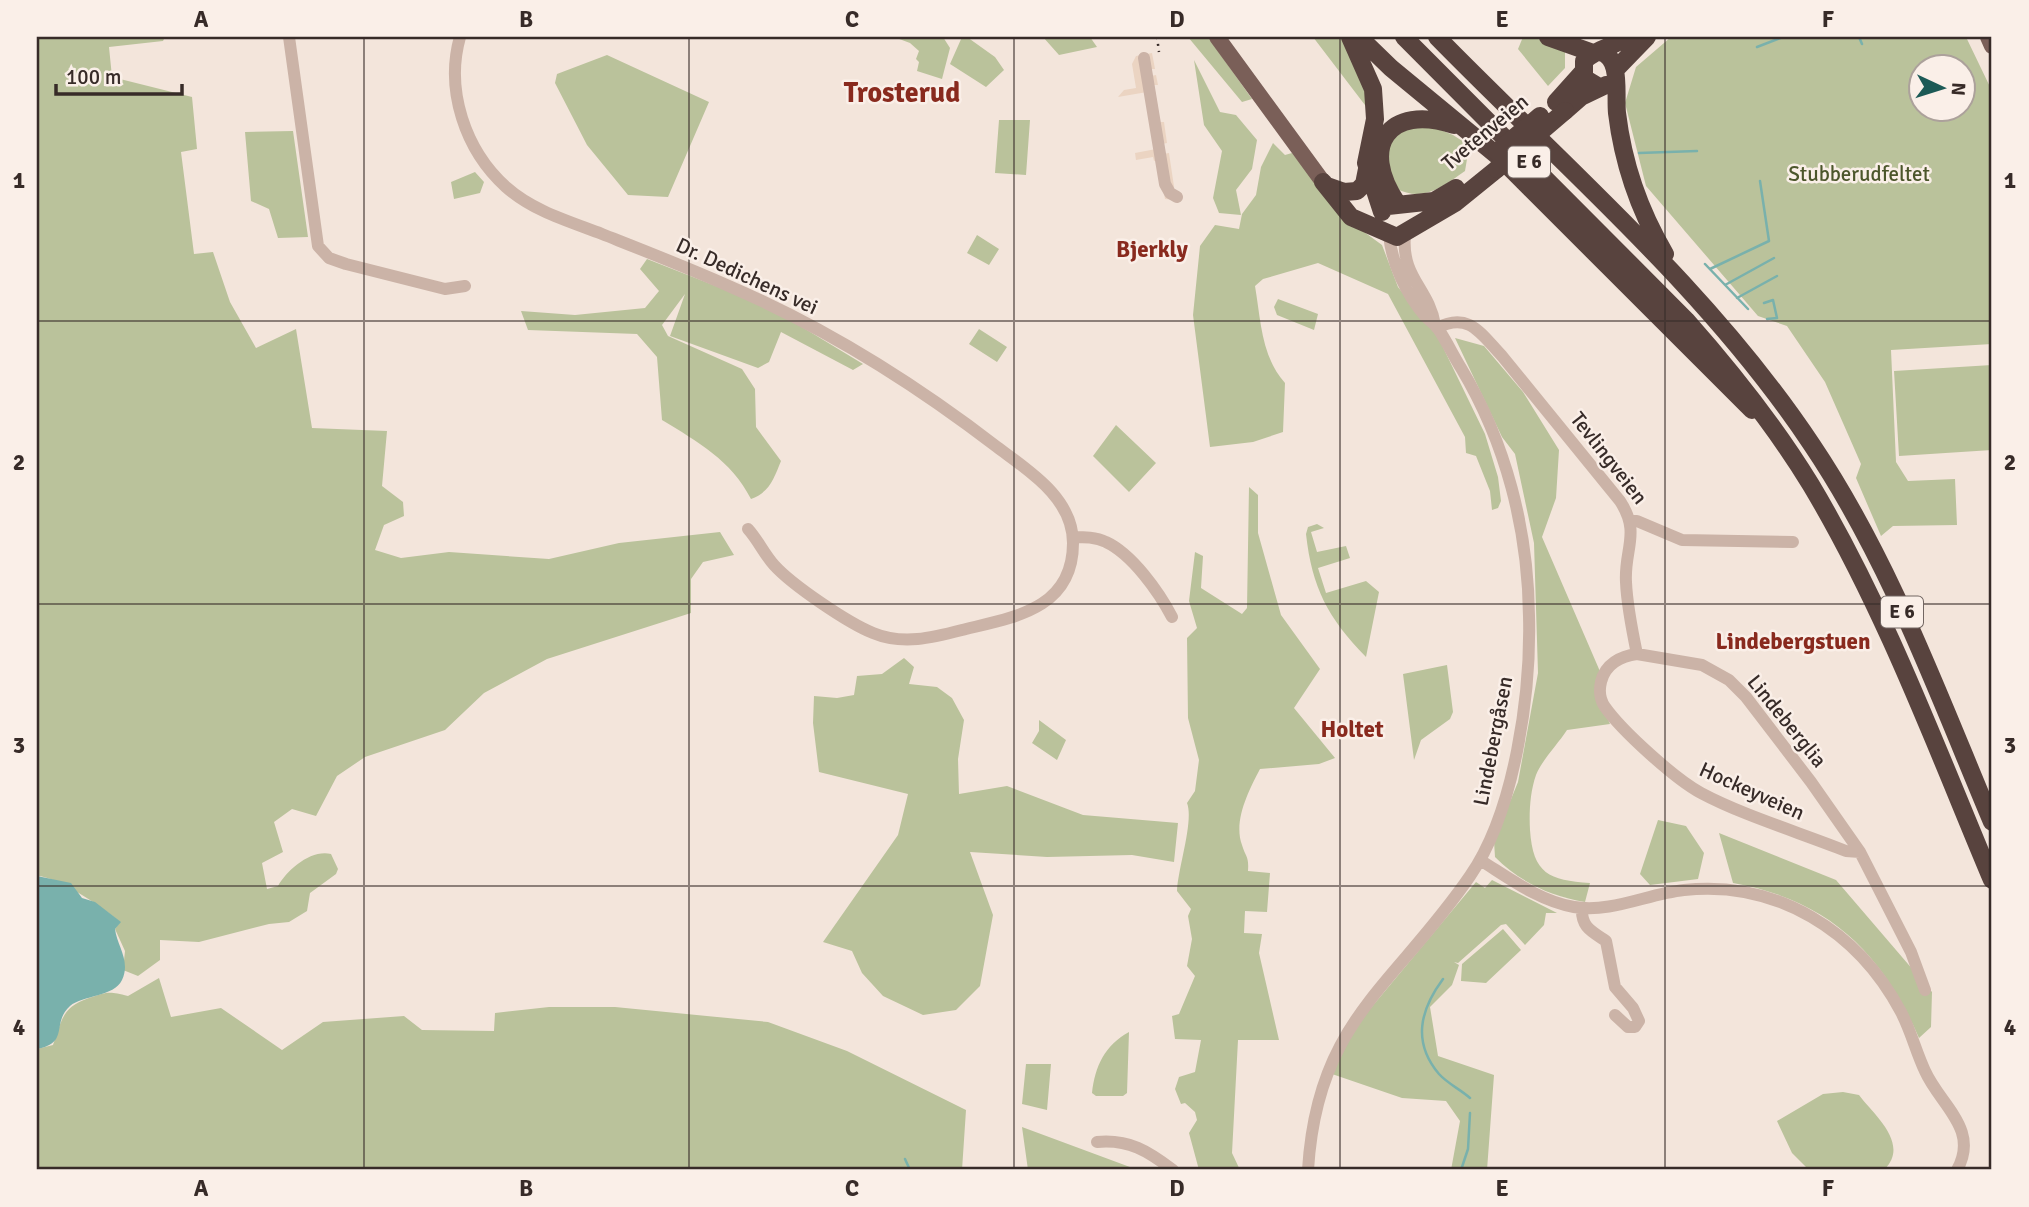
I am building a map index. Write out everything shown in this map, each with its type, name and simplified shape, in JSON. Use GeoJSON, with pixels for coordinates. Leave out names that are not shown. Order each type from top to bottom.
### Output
{"type":"FeatureCollection","features":[{"type":"Feature","properties":{"kind":"highway"},"geometry":{"type":"LineString","coordinates":[[1328,188],[1354,192],[1361,188],[1371,169],[1375,105],[1369,75],[1350,37]]}},
{"type":"Feature","properties":{"kind":"highway","name":"E 6"},"geometry":{"type":"LineString","coordinates":[[1359,37],[1507,165],[1694,352],[1732,394],[1774,429]]}},
{"type":"Feature","properties":{"kind":"highway","name":"E 6"},"geometry":{"type":"LineString","coordinates":[[1404,37],[1663,295],[1729,369],[1774,429],[1815,493],[1861,579],[1992,880]]}},
{"type":"Feature","properties":{"kind":"highway","name":"E 6"},"geometry":{"type":"LineString","coordinates":[[1437,37],[1681,281],[1766,379],[1845,498],[1905,618],[1992,822]]}},
{"type":"Feature","properties":{"kind":"highway"},"geometry":{"type":"LineString","coordinates":[[1548,37],[1613,60],[1610,78],[1629,172],[1646,219],[1681,281]]}},
{"type":"Feature","properties":{"kind":"highway"},"geometry":{"type":"LineString","coordinates":[[1610,78],[1590,84],[1582,73],[1584,61],[1628,37]]}},
{"type":"Feature","properties":{"kind":"highway","name":"Tvetenveien"},"geometry":{"type":"LineString","coordinates":[[1394,220],[1455,203],[1493,164],[1560,106],[1610,78],[1647,37]]}},
{"type":"Feature","properties":{"kind":"highway","name":"Tvetenveien"},"geometry":{"type":"LineString","coordinates":[[1560,106],[1582,73]]}},
{"type":"Feature","properties":{"kind":"highway","name":"E 6"},"geometry":{"type":"LineString","coordinates":[[1371,169],[1388,133],[1408,121],[1430,119],[1461,127]]}},
{"type":"Feature","properties":{"kind":"highway"},"geometry":{"type":"LineString","coordinates":[[1371,169],[1394,220]]}},
{"type":"Feature","properties":{"kind":"highway"},"geometry":{"type":"LineString","coordinates":[[1328,188],[1361,211],[1394,220]]}},
{"type":"Feature","properties":{"kind":"main road"},"geometry":{"type":"LineString","coordinates":[[1217,37],[1328,188]]}},
{"type":"Feature","properties":{"kind":"main road"},"geometry":{"type":"LineString","coordinates":[[1988,37],[1992,46]]}},
{"type":"Feature","properties":{"kind":"street"},"geometry":{"type":"LineString","coordinates":[[289,37],[318,247],[329,258],[346,264],[445,289],[465,285]]}},
{"type":"Feature","properties":{"kind":"street","name":"Dr. Dedichens vei"},"geometry":{"type":"LineString","coordinates":[[460,37],[455,87],[462,120],[484,163],[514,194],[551,215],[769,303],[885,368],[963,421],[1043,483],[1065,510],[1073,537]]}},
{"type":"Feature","properties":{"kind":"street"},"geometry":{"type":"LineString","coordinates":[[1144,58],[1165,184],[1170,193],[1177,197]]}},
{"type":"Feature","properties":{"kind":"street","name":"Lindebergåsen"},"geometry":{"type":"LineString","coordinates":[[1308,1170],[1313,1118],[1325,1074],[1340,1043],[1373,993],[1453,901],[1480,860],[1503,803],[1521,716],[1529,635],[1527,567],[1520,521],[1493,430],[1436,326],[1433,311],[1406,264],[1394,220]]}},
{"type":"Feature","properties":{"kind":"street","name":"Tevlingveien"},"geometry":{"type":"LineString","coordinates":[[1436,326],[1451,321],[1464,321],[1488,342],[1620,501],[1630,521],[1637,521],[1682,540],[1793,542]]}},
{"type":"Feature","properties":{"kind":"street"},"geometry":{"type":"LineString","coordinates":[[1630,521],[1632,540],[1625,577],[1637,654]]}},
{"type":"Feature","properties":{"kind":"street"},"geometry":{"type":"LineString","coordinates":[[748,529],[772,563],[791,580],[866,630],[905,640],[931,638],[1003,621],[1035,609],[1052,596],[1064,579],[1070,565],[1073,537],[1099,539],[1113,546],[1155,587],[1171,617]]}},
{"type":"Feature","properties":{"kind":"street","name":"Lindeberglia"},"geometry":{"type":"LineString","coordinates":[[1637,654],[1692,662],[1729,680],[1811,782],[1860,852],[1911,952],[1925,990]]}},
{"type":"Feature","properties":{"kind":"street","name":"Hockeyveien"},"geometry":{"type":"LineString","coordinates":[[1637,654],[1617,660],[1605,671],[1600,686],[1602,702],[1617,721],[1680,779],[1703,794],[1846,851],[1860,852]]}},
{"type":"Feature","properties":{"kind":"street"},"geometry":{"type":"LineString","coordinates":[[1480,860],[1544,898],[1582,908],[1613,906],[1684,890],[1723,888],[1772,898],[1799,908],[1824,924],[1862,957],[1901,1011],[1925,1072],[1960,1124],[1964,1150],[1957,1170]]}},
{"type":"Feature","properties":{"kind":"street"},"geometry":{"type":"LineString","coordinates":[[1582,908],[1582,922],[1606,941],[1615,987],[1633,1008],[1639,1021],[1635,1027],[1628,1027],[1615,1015]]}},
{"type":"Feature","properties":{"kind":"street"},"geometry":{"type":"LineString","coordinates":[[1097,1142],[1109,1140],[1135,1144],[1173,1170]]}},
{"type":"Feature","properties":{"kind":"green space"},"geometry":{"type":"Polygon","coordinates":[[[37,37],[165,37],[163,41],[109,47],[112,77],[192,97],[197,149],[181,152],[194,254],[213,252],[230,302],[256,348],[296,329],[312,428],[387,431],[382,486],[403,502],[404,516],[384,525],[375,550],[401,558],[449,552],[549,559],[619,543],[720,532],[734,555],[703,562],[691,579],[691,613],[547,659],[484,693],[445,730],[365,757],[337,776],[316,816],[292,809],[274,822],[283,852],[262,863],[267,889],[278,886],[300,862],[323,853],[331,854],[338,869],[336,874],[310,893],[307,911],[289,922],[269,924],[199,942],[160,940],[160,960],[138,976],[123,970],[125,951],[115,929],[120,922],[68,887],[37,876],[37,37]]]}},
{"type":"Feature","properties":{"kind":"green space"},"geometry":{"type":"Polygon","coordinates":[[[894,37],[943,37],[950,48],[942,79],[917,71],[919,62],[916,59],[919,51],[910,43],[894,37]]]}},
{"type":"Feature","properties":{"kind":"green space"},"geometry":{"type":"Polygon","coordinates":[[[962,37],[967,37],[995,57],[1004,70],[986,87],[950,64],[962,37]]]}},
{"type":"Feature","properties":{"kind":"green space"},"geometry":{"type":"Polygon","coordinates":[[[1043,37],[1090,37],[1097,47],[1059,55],[1043,37]]]}},
{"type":"Feature","properties":{"kind":"green space"},"geometry":{"type":"Polygon","coordinates":[[[1188,37],[1208,37],[1252,99],[1242,102],[1188,37]]]}},
{"type":"Feature","properties":{"kind":"green space"},"geometry":{"type":"Polygon","coordinates":[[[1313,37],[1343,37],[1370,103],[1368,109],[1313,37]]]}},
{"type":"Feature","properties":{"kind":"green space"},"geometry":{"type":"Polygon","coordinates":[[[1523,37],[1534,37],[1565,51],[1565,68],[1548,86],[1518,49],[1523,37]]]}},
{"type":"Feature","properties":{"kind":"green space","name":"Stubberudfeltet"},"geometry":{"type":"Polygon","coordinates":[[[1671,37],[1966,37],[1973,52],[1906,52],[1906,122],[1976,122],[1976,58],[1992,91],[1992,344],[1891,350],[1896,462],[1908,481],[1955,479],[1957,525],[1893,526],[1881,536],[1856,478],[1861,464],[1825,382],[1787,326],[1758,316],[1646,186],[1625,103],[1636,67],[1671,37]]]}},
{"type":"Feature","properties":{"kind":"green space"},"geometry":{"type":"Polygon","coordinates":[[[607,55],[709,102],[668,197],[628,195],[587,145],[555,83],[557,74],[607,55]]]}},
{"type":"Feature","properties":{"kind":"green space"},"geometry":{"type":"Polygon","coordinates":[[[1194,60],[1220,112],[1236,115],[1257,140],[1252,169],[1236,190],[1241,215],[1219,213],[1213,198],[1222,151],[1204,125],[1194,60]]]}},
{"type":"Feature","properties":{"kind":"green space"},"geometry":{"type":"Polygon","coordinates":[[[999,120],[1030,120],[1026,175],[995,173],[999,120]]]}},
{"type":"Feature","properties":{"kind":"green space"},"geometry":{"type":"Polygon","coordinates":[[[1429,125],[1453,135],[1475,149],[1467,159],[1465,171],[1432,191],[1415,194],[1395,188],[1385,158],[1393,136],[1407,129],[1429,125]]]}},
{"type":"Feature","properties":{"kind":"green space"},"geometry":{"type":"Polygon","coordinates":[[[293,131],[308,237],[278,238],[269,209],[251,201],[245,132],[293,131]]]}},
{"type":"Feature","properties":{"kind":"green space"},"geometry":{"type":"Polygon","coordinates":[[[1273,143],[1285,155],[1292,153],[1345,218],[1382,245],[1398,287],[1438,337],[1485,434],[1498,477],[1501,501],[1498,508],[1492,510],[1490,491],[1476,456],[1466,453],[1465,437],[1388,294],[1318,263],[1263,279],[1255,286],[1267,350],[1277,373],[1285,383],[1283,432],[1253,442],[1210,447],[1193,315],[1200,246],[1215,225],[1239,229],[1242,214],[1256,195],[1261,167],[1273,143]]]}},
{"type":"Feature","properties":{"kind":"green space"},"geometry":{"type":"Polygon","coordinates":[[[475,172],[484,182],[480,193],[454,199],[451,182],[475,172]]]}},
{"type":"Feature","properties":{"kind":"green space"},"geometry":{"type":"Polygon","coordinates":[[[977,235],[999,249],[989,265],[967,253],[977,235]]]}},
{"type":"Feature","properties":{"kind":"green space"},"geometry":{"type":"Polygon","coordinates":[[[647,259],[769,307],[863,364],[853,370],[781,332],[769,362],[758,368],[670,336],[685,294],[662,325],[668,336],[742,369],[755,389],[756,427],[781,461],[767,488],[751,499],[724,463],[701,444],[662,420],[657,357],[637,334],[528,330],[521,311],[575,315],[645,308],[659,291],[640,269],[647,259]]]}},
{"type":"Feature","properties":{"kind":"green space"},"geometry":{"type":"Polygon","coordinates":[[[1278,299],[1318,314],[1314,330],[1277,315],[1274,307],[1278,299]]]}},
{"type":"Feature","properties":{"kind":"green space"},"geometry":{"type":"Polygon","coordinates":[[[979,329],[1007,347],[997,362],[969,344],[979,329]]]}},
{"type":"Feature","properties":{"kind":"green space"},"geometry":{"type":"Polygon","coordinates":[[[1455,338],[1484,346],[1523,392],[1559,450],[1556,498],[1542,537],[1605,683],[1604,711],[1610,724],[1567,730],[1536,775],[1530,803],[1530,830],[1535,856],[1546,872],[1564,880],[1590,883],[1585,902],[1536,887],[1495,857],[1494,841],[1518,782],[1538,673],[1534,543],[1515,454],[1502,437],[1455,338]]]}},
{"type":"Feature","properties":{"kind":"green space"},"geometry":{"type":"Polygon","coordinates":[[[1992,365],[1992,450],[1899,456],[1894,371],[1992,365]]]}},
{"type":"Feature","properties":{"kind":"green space"},"geometry":{"type":"Polygon","coordinates":[[[1116,425],[1156,463],[1129,492],[1093,456],[1116,425]]]}},
{"type":"Feature","properties":{"kind":"green space"},"geometry":{"type":"Polygon","coordinates":[[[1249,487],[1258,495],[1258,533],[1281,615],[1320,669],[1294,708],[1335,758],[1319,764],[1260,769],[1244,806],[1239,826],[1248,860],[1248,871],[1270,873],[1267,912],[1245,911],[1244,933],[1262,934],[1259,953],[1279,1040],[1238,1040],[1232,1153],[1240,1170],[1199,1170],[1189,1133],[1197,1120],[1195,1112],[1185,1103],[1181,1104],[1175,1089],[1179,1077],[1195,1072],[1201,1040],[1175,1039],[1172,1016],[1179,1014],[1195,976],[1187,966],[1192,939],[1188,916],[1191,909],[1177,891],[1189,821],[1187,803],[1195,791],[1199,760],[1188,718],[1187,638],[1197,628],[1189,601],[1195,552],[1203,556],[1201,588],[1242,614],[1247,608],[1249,487]]]}},
{"type":"Feature","properties":{"kind":"green space"},"geometry":{"type":"Polygon","coordinates":[[[1317,524],[1324,528],[1311,532],[1317,552],[1346,546],[1350,558],[1318,568],[1326,593],[1366,581],[1379,592],[1366,657],[1341,629],[1318,586],[1306,534],[1308,527],[1317,524]]]}},
{"type":"Feature","properties":{"kind":"green space"},"geometry":{"type":"Polygon","coordinates":[[[904,658],[914,667],[909,684],[937,687],[952,698],[964,720],[958,759],[959,794],[1007,786],[1083,815],[1178,823],[1174,862],[1132,855],[1047,857],[970,852],[993,915],[980,986],[956,1010],[923,1015],[883,996],[862,973],[852,951],[823,942],[898,835],[908,794],[819,772],[813,723],[814,696],[837,698],[854,695],[857,676],[882,674],[904,658]]]}},
{"type":"Feature","properties":{"kind":"green space"},"geometry":{"type":"Polygon","coordinates":[[[1447,665],[1453,712],[1450,719],[1421,740],[1414,760],[1403,674],[1447,665]]]}},
{"type":"Feature","properties":{"kind":"green space"},"geometry":{"type":"Polygon","coordinates":[[[1039,720],[1066,740],[1057,760],[1032,743],[1039,731],[1039,720]]]}},
{"type":"Feature","properties":{"kind":"green space"},"geometry":{"type":"Polygon","coordinates":[[[1658,820],[1686,826],[1704,853],[1698,879],[1650,885],[1640,874],[1658,820]]]}},
{"type":"Feature","properties":{"kind":"green space"},"geometry":{"type":"Polygon","coordinates":[[[1719,833],[1836,880],[1932,992],[1931,1027],[1919,1038],[1887,979],[1847,934],[1824,917],[1797,902],[1733,883],[1719,833]]]}},
{"type":"Feature","properties":{"kind":"green space"},"geometry":{"type":"Polygon","coordinates":[[[1492,880],[1557,913],[1546,913],[1544,925],[1525,945],[1506,924],[1501,925],[1458,963],[1454,962],[1459,965],[1452,985],[1430,1007],[1438,1056],[1494,1075],[1487,1170],[1451,1170],[1460,1121],[1446,1101],[1402,1098],[1332,1074],[1355,1027],[1476,882],[1485,888],[1492,880]]]}},
{"type":"Feature","properties":{"kind":"green space"},"geometry":{"type":"Polygon","coordinates":[[[1503,929],[1521,950],[1486,983],[1461,981],[1462,964],[1503,929]]]}},
{"type":"Feature","properties":{"kind":"green space"},"geometry":{"type":"Polygon","coordinates":[[[159,978],[171,1017],[221,1008],[282,1050],[323,1022],[404,1016],[422,1030],[494,1031],[495,1013],[549,1007],[615,1007],[768,1022],[847,1051],[966,1110],[962,1170],[37,1170],[37,1049],[53,1045],[64,1016],[73,1006],[108,993],[128,996],[159,978]]]}},
{"type":"Feature","properties":{"kind":"green space"},"geometry":{"type":"Polygon","coordinates":[[[1129,1032],[1127,1093],[1123,1096],[1096,1096],[1092,1093],[1093,1083],[1103,1057],[1114,1043],[1129,1032]]]}},
{"type":"Feature","properties":{"kind":"green space"},"geometry":{"type":"Polygon","coordinates":[[[1026,1064],[1051,1064],[1047,1110],[1022,1104],[1026,1064]]]}},
{"type":"Feature","properties":{"kind":"green space"},"geometry":{"type":"Polygon","coordinates":[[[1843,1092],[1859,1095],[1887,1129],[1893,1149],[1892,1159],[1885,1169],[1809,1170],[1792,1153],[1777,1121],[1823,1094],[1843,1092]]]}},
{"type":"Feature","properties":{"kind":"green space"},"geometry":{"type":"Polygon","coordinates":[[[1022,1127],[1138,1170],[1028,1170],[1022,1127]]]}},
{"type":"Feature","properties":{"kind":"shaded area"},"geometry":{"type":"Polygon","coordinates":[[[1152,53],[1155,69],[1151,69],[1151,76],[1156,75],[1158,85],[1154,85],[1160,122],[1164,122],[1167,143],[1162,144],[1163,154],[1169,153],[1176,200],[1165,199],[1158,160],[1154,161],[1153,157],[1136,160],[1135,153],[1156,149],[1147,92],[1118,97],[1124,90],[1136,88],[1132,64],[1136,56],[1152,53]]]}},
{"type":"Feature","properties":{"kind":"water"},"geometry":{"type":"Polygon","coordinates":[[[37,876],[71,883],[82,898],[95,902],[121,922],[115,929],[125,966],[118,986],[70,1006],[61,1019],[57,1037],[47,1046],[37,1049],[37,876]]]}},
{"type":"Feature","properties":{"kind":"waterway"},"geometry":{"type":"LineString","coordinates":[[1757,47],[1783,37]]}},
{"type":"Feature","properties":{"kind":"waterway"},"geometry":{"type":"LineString","coordinates":[[1859,37],[1862,44]]}},
{"type":"Feature","properties":{"kind":"waterway"},"geometry":{"type":"LineString","coordinates":[[1639,153],[1697,151]]}},
{"type":"Feature","properties":{"kind":"waterway"},"geometry":{"type":"LineString","coordinates":[[1710,269],[1769,241],[1760,181]]}},
{"type":"Feature","properties":{"kind":"waterway"},"geometry":{"type":"LineString","coordinates":[[1725,285],[1774,258]]}},
{"type":"Feature","properties":{"kind":"waterway"},"geometry":{"type":"LineString","coordinates":[[1705,264],[1748,309]]}},
{"type":"Feature","properties":{"kind":"waterway"},"geometry":{"type":"LineString","coordinates":[[1737,298],[1777,276]]}},
{"type":"Feature","properties":{"kind":"waterway"},"geometry":{"type":"LineString","coordinates":[[1764,303],[1773,300],[1777,318],[1767,319]]}},
{"type":"Feature","properties":{"kind":"waterway"},"geometry":{"type":"LineString","coordinates":[[1443,979],[1429,1002],[1422,1026],[1422,1038],[1430,1062],[1439,1074],[1470,1098]]}},
{"type":"Feature","properties":{"kind":"waterway"},"geometry":{"type":"LineString","coordinates":[[1461,1170],[1468,1149],[1470,1113]]}},
{"type":"Feature","properties":{"kind":"waterway"},"geometry":{"type":"LineString","coordinates":[[905,1159],[910,1170]]}},
{"type":"Feature","properties":{"kind":"railway"},"geometry":{"type":"LineString","coordinates":[[1157,37],[1159,52]]}},
{"type":"Feature","properties":{"kind":"district","name":"Trosterud"},"geometry":{"type":"Point","coordinates":[902,93]}},
{"type":"Feature","properties":{"kind":"district","name":"Bjerkly"},"geometry":{"type":"Point","coordinates":[1152,249]}},
{"type":"Feature","properties":{"kind":"district","name":"Lindebergstuen"},"geometry":{"type":"Point","coordinates":[1793,641]}},
{"type":"Feature","properties":{"kind":"district","name":"Holtet"},"geometry":{"type":"Point","coordinates":[1352,729]}}]}
